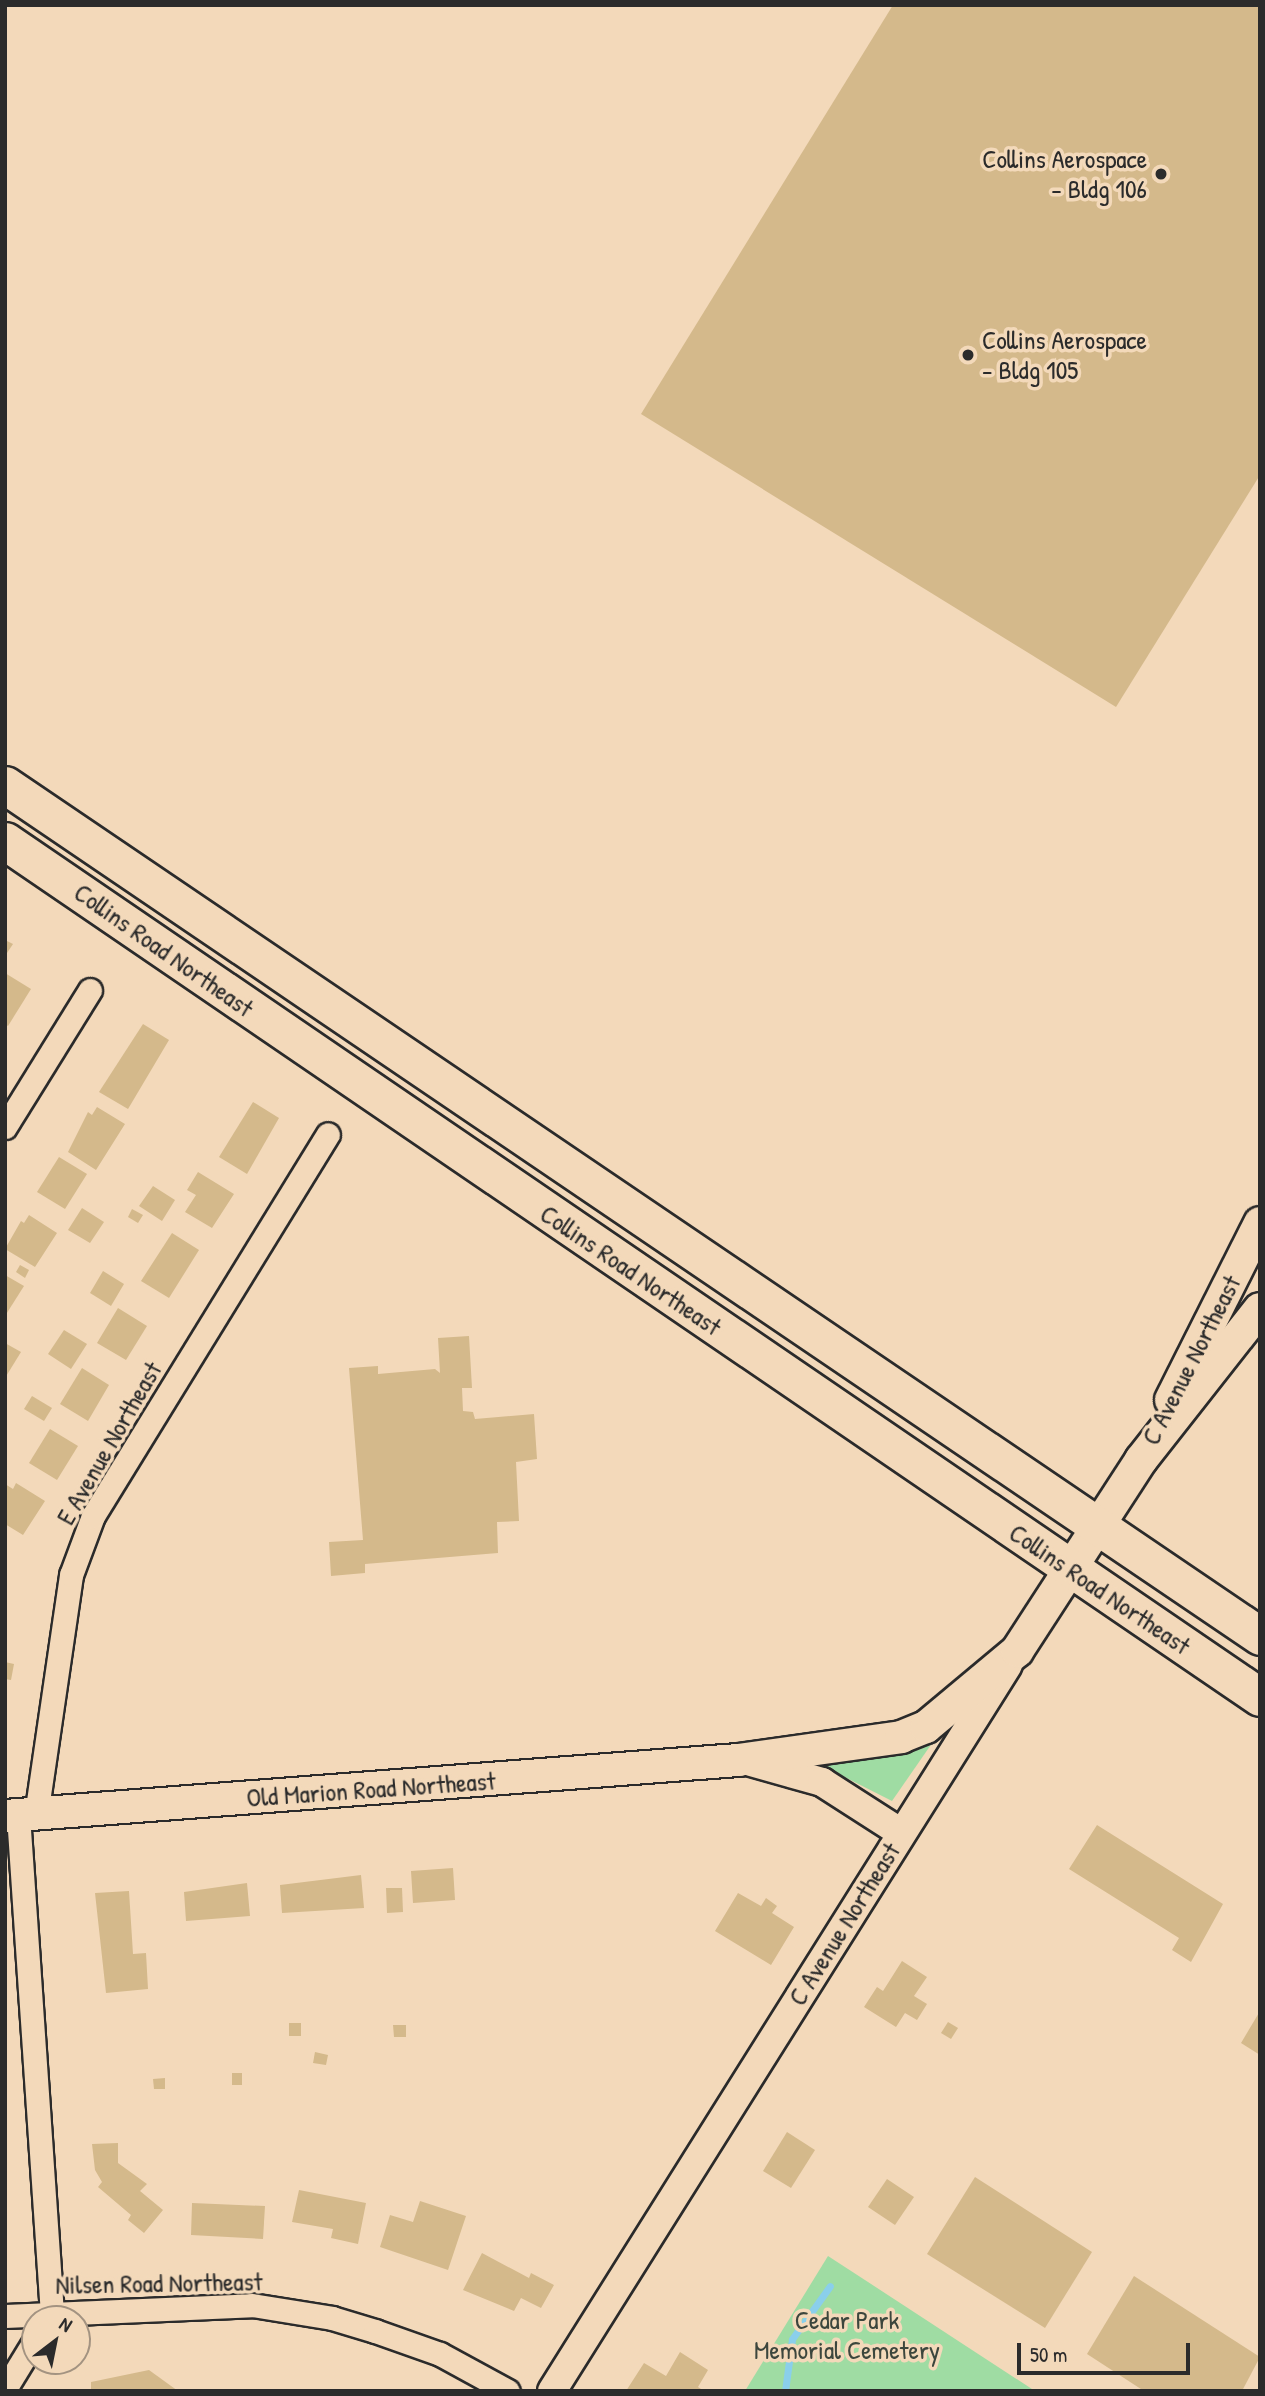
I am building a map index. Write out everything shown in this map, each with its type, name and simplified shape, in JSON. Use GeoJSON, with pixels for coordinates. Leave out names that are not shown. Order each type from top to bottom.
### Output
{"type":"FeatureCollection","features":[{"type":"Feature","properties":{"kind":"highway","name":"Collins Road Northeast"},"geometry":{"type":"LineString","coordinates":[[5,785],[1260,1636]]}},
{"type":"Feature","properties":{"kind":"highway","name":"Collins Road Northeast"},"geometry":{"type":"LineString","coordinates":[[5,841],[1260,1697]]}},
{"type":"Feature","properties":{"kind":"main road","name":"C Avenue Northeast"},"geometry":{"type":"LineString","coordinates":[[1141,1460],[1260,1223]]}},
{"type":"Feature","properties":{"kind":"main road","name":"C Avenue Northeast"},"geometry":{"type":"LineString","coordinates":[[1017,1651],[1141,1460],[1260,1309]]}},
{"type":"Feature","properties":{"kind":"main road","name":"Old Marion Road Northeast"},"geometry":{"type":"LineString","coordinates":[[20,1815],[738,1760],[901,1737],[926,1727],[1017,1651]]}},
{"type":"Feature","properties":{"kind":"street"},"geometry":{"type":"LineString","coordinates":[[5,1127],[90,989]]}},
{"type":"Feature","properties":{"kind":"street","name":"E Avenue Northeast"},"geometry":{"type":"LineString","coordinates":[[49,2305],[20,1815],[71,1575],[93,1516],[328,1134]]}},
{"type":"Feature","properties":{"kind":"street","name":"C Avenue Northeast"},"geometry":{"type":"LineString","coordinates":[[552,2391],[900,1832],[1017,1651]]}},
{"type":"Feature","properties":{"kind":"street","name":"Old Marion Road Northeast"},"geometry":{"type":"LineString","coordinates":[[738,1760],[791,1770],[821,1782],[900,1832]]}},
{"type":"Feature","properties":{"kind":"street","name":"Nilsen Road Northeast"},"geometry":{"type":"LineString","coordinates":[[91,2314],[252,2305],[332,2318],[440,2354],[508,2391]]}},
{"type":"Feature","properties":{"kind":"street"},"geometry":{"type":"LineString","coordinates":[[5,2389],[21,2363]]}},
{"type":"Feature","properties":{"kind":"green space"},"geometry":{"type":"Polygon","coordinates":[[[937,1736],[892,1801],[809,1759],[937,1736]]]}},
{"type":"Feature","properties":{"kind":"green space","name":"Cedar Park Memorial Cemetery"},"geometry":{"type":"Polygon","coordinates":[[[828,2256],[868,2282],[1035,2391],[745,2391],[828,2256]]]}},
{"type":"Feature","properties":{"kind":"building","name":"Collins Aerospace - Bldg 105"},"geometry":{"type":"Polygon","coordinates":[[[893,5],[1260,5],[1260,475],[1116,707],[641,414],[893,5]]]}},
{"type":"Feature","properties":{"kind":"building"},"geometry":{"type":"Polygon","coordinates":[[[5,940],[13,944],[5,956],[5,940]]]}},
{"type":"Feature","properties":{"kind":"building"},"geometry":{"type":"Polygon","coordinates":[[[5,973],[31,989],[8,1026],[5,1024],[5,973]]]}},
{"type":"Feature","properties":{"kind":"building"},"geometry":{"type":"Polygon","coordinates":[[[143,1024],[169,1040],[128,1109],[99,1092],[143,1024]]]}},
{"type":"Feature","properties":{"kind":"building"},"geometry":{"type":"Polygon","coordinates":[[[253,1102],[279,1118],[247,1174],[219,1157],[253,1102]]]}},
{"type":"Feature","properties":{"kind":"building"},"geometry":{"type":"Polygon","coordinates":[[[97,1107],[125,1124],[96,1170],[68,1152],[88,1112],[92,1115],[97,1107]]]}},
{"type":"Feature","properties":{"kind":"building"},"geometry":{"type":"Polygon","coordinates":[[[59,1157],[87,1174],[65,1209],[37,1192],[59,1157]]]}},
{"type":"Feature","properties":{"kind":"building"},"geometry":{"type":"Polygon","coordinates":[[[198,1172],[234,1194],[212,1228],[185,1212],[196,1195],[187,1190],[198,1172]]]}},
{"type":"Feature","properties":{"kind":"building"},"geometry":{"type":"Polygon","coordinates":[[[153,1186],[175,1200],[162,1221],[139,1206],[153,1186]]]}},
{"type":"Feature","properties":{"kind":"building"},"geometry":{"type":"Polygon","coordinates":[[[82,1208],[104,1222],[90,1243],[68,1230],[82,1208]]]}},
{"type":"Feature","properties":{"kind":"building"},"geometry":{"type":"Polygon","coordinates":[[[132,1209],[143,1215],[138,1223],[128,1217],[132,1209]]]}},
{"type":"Feature","properties":{"kind":"building"},"geometry":{"type":"Polygon","coordinates":[[[29,1215],[57,1233],[35,1267],[5,1249],[21,1221],[24,1223],[29,1215]]]}},
{"type":"Feature","properties":{"kind":"building"},"geometry":{"type":"Polygon","coordinates":[[[172,1233],[199,1250],[169,1298],[141,1281],[172,1233]]]}},
{"type":"Feature","properties":{"kind":"building"},"geometry":{"type":"Polygon","coordinates":[[[20,1265],[29,1270],[25,1278],[16,1272],[20,1265]]]}},
{"type":"Feature","properties":{"kind":"building"},"geometry":{"type":"Polygon","coordinates":[[[103,1271],[124,1284],[111,1306],[90,1293],[103,1271]]]}},
{"type":"Feature","properties":{"kind":"building"},"geometry":{"type":"Polygon","coordinates":[[[5,1275],[24,1286],[5,1316],[5,1275]]]}},
{"type":"Feature","properties":{"kind":"building"},"geometry":{"type":"Polygon","coordinates":[[[118,1308],[147,1326],[126,1360],[97,1343],[118,1308]]]}},
{"type":"Feature","properties":{"kind":"building"},"geometry":{"type":"Polygon","coordinates":[[[64,1330],[87,1344],[71,1369],[48,1354],[64,1330]]]}},
{"type":"Feature","properties":{"kind":"building"},"geometry":{"type":"Polygon","coordinates":[[[469,1336],[472,1388],[462,1388],[463,1411],[473,1412],[475,1419],[534,1414],[537,1459],[516,1462],[519,1521],[497,1522],[498,1553],[365,1564],[365,1573],[331,1576],[329,1542],[363,1540],[349,1368],[378,1366],[378,1374],[435,1369],[440,1373],[438,1338],[469,1336]]]}},
{"type":"Feature","properties":{"kind":"building"},"geometry":{"type":"Polygon","coordinates":[[[5,1343],[21,1352],[5,1378],[5,1343]]]}},
{"type":"Feature","properties":{"kind":"building"},"geometry":{"type":"Polygon","coordinates":[[[82,1368],[109,1385],[88,1421],[60,1404],[82,1368]]]}},
{"type":"Feature","properties":{"kind":"building"},"geometry":{"type":"Polygon","coordinates":[[[32,1396],[52,1408],[44,1421],[24,1409],[32,1396]]]}},
{"type":"Feature","properties":{"kind":"building"},"geometry":{"type":"Polygon","coordinates":[[[50,1429],[78,1446],[57,1480],[29,1463],[50,1429]]]}},
{"type":"Feature","properties":{"kind":"building"},"geometry":{"type":"Polygon","coordinates":[[[16,1483],[45,1501],[23,1535],[5,1524],[5,1484],[13,1489],[16,1483]]]}},
{"type":"Feature","properties":{"kind":"building"},"geometry":{"type":"Polygon","coordinates":[[[5,1662],[14,1664],[11,1680],[5,1679],[5,1662]]]}},
{"type":"Feature","properties":{"kind":"building"},"geometry":{"type":"Polygon","coordinates":[[[1097,1825],[1223,1904],[1191,1962],[1172,1950],[1179,1938],[1069,1869],[1097,1825]]]}},
{"type":"Feature","properties":{"kind":"building"},"geometry":{"type":"Polygon","coordinates":[[[453,1868],[455,1900],[413,1903],[411,1871],[453,1868]]]}},
{"type":"Feature","properties":{"kind":"building"},"geometry":{"type":"Polygon","coordinates":[[[361,1875],[364,1908],[282,1913],[280,1885],[361,1875]]]}},
{"type":"Feature","properties":{"kind":"building"},"geometry":{"type":"Polygon","coordinates":[[[247,1883],[250,1916],[186,1921],[184,1892],[247,1883]]]}},
{"type":"Feature","properties":{"kind":"building"},"geometry":{"type":"Polygon","coordinates":[[[386,1888],[402,1888],[403,1912],[387,1913],[386,1888]]]}},
{"type":"Feature","properties":{"kind":"building"},"geometry":{"type":"Polygon","coordinates":[[[129,1891],[133,1954],[146,1953],[148,1989],[106,1993],[95,1893],[129,1891]]]}},
{"type":"Feature","properties":{"kind":"building"},"geometry":{"type":"Polygon","coordinates":[[[738,1893],[761,1906],[766,1898],[777,1906],[772,1913],[794,1927],[771,1965],[715,1931],[738,1893]]]}},
{"type":"Feature","properties":{"kind":"building"},"geometry":{"type":"Polygon","coordinates":[[[902,1961],[927,1977],[914,1996],[927,2004],[917,2020],[905,2013],[896,2027],[864,2007],[877,1987],[883,1991],[902,1961]]]}},
{"type":"Feature","properties":{"kind":"building"},"geometry":{"type":"Polygon","coordinates":[[[1260,2011],[1260,2055],[1241,2043],[1260,2011]]]}},
{"type":"Feature","properties":{"kind":"building"},"geometry":{"type":"Polygon","coordinates":[[[948,2022],[958,2028],[951,2039],[941,2033],[948,2022]]]}},
{"type":"Feature","properties":{"kind":"building"},"geometry":{"type":"Polygon","coordinates":[[[289,2023],[301,2023],[301,2036],[289,2036],[289,2023]]]}},
{"type":"Feature","properties":{"kind":"building"},"geometry":{"type":"Polygon","coordinates":[[[393,2025],[406,2025],[406,2037],[394,2037],[393,2025]]]}},
{"type":"Feature","properties":{"kind":"building"},"geometry":{"type":"Polygon","coordinates":[[[315,2052],[328,2055],[326,2065],[313,2063],[315,2052]]]}},
{"type":"Feature","properties":{"kind":"building"},"geometry":{"type":"Polygon","coordinates":[[[232,2073],[242,2073],[242,2085],[232,2085],[232,2073]]]}},
{"type":"Feature","properties":{"kind":"building"},"geometry":{"type":"Polygon","coordinates":[[[165,2078],[165,2089],[154,2089],[153,2079],[165,2078]]]}},
{"type":"Feature","properties":{"kind":"building"},"geometry":{"type":"Polygon","coordinates":[[[787,2132],[815,2150],[791,2188],[763,2171],[787,2132]]]}},
{"type":"Feature","properties":{"kind":"building"},"geometry":{"type":"Polygon","coordinates":[[[118,2143],[118,2163],[147,2184],[140,2191],[163,2210],[144,2233],[128,2220],[131,2215],[98,2187],[102,2182],[95,2170],[92,2144],[118,2143]]]}},
{"type":"Feature","properties":{"kind":"building"},"geometry":{"type":"Polygon","coordinates":[[[975,2177],[1092,2252],[1045,2328],[927,2254],[975,2177]]]}},
{"type":"Feature","properties":{"kind":"building"},"geometry":{"type":"Polygon","coordinates":[[[887,2179],[914,2197],[895,2225],[868,2207],[887,2179]]]}},
{"type":"Feature","properties":{"kind":"building"},"geometry":{"type":"Polygon","coordinates":[[[299,2190],[366,2203],[358,2244],[331,2238],[333,2229],[292,2222],[299,2190]]]}},
{"type":"Feature","properties":{"kind":"building"},"geometry":{"type":"Polygon","coordinates":[[[420,2201],[466,2216],[448,2270],[380,2247],[390,2215],[413,2222],[420,2201]]]}},
{"type":"Feature","properties":{"kind":"building"},"geometry":{"type":"Polygon","coordinates":[[[192,2203],[265,2206],[263,2239],[191,2235],[192,2203]]]}},
{"type":"Feature","properties":{"kind":"building"},"geometry":{"type":"Polygon","coordinates":[[[482,2253],[529,2278],[531,2273],[554,2285],[541,2308],[521,2298],[514,2311],[463,2290],[482,2253]]]}},
{"type":"Feature","properties":{"kind":"building"},"geometry":{"type":"Polygon","coordinates":[[[1134,2276],[1260,2357],[1242,2391],[1144,2391],[1087,2354],[1134,2276]]]}},
{"type":"Feature","properties":{"kind":"building"},"geometry":{"type":"Polygon","coordinates":[[[680,2352],[708,2370],[698,2387],[704,2391],[626,2391],[644,2363],[666,2376],[680,2352]]]}},
{"type":"Feature","properties":{"kind":"building"},"geometry":{"type":"Polygon","coordinates":[[[149,2370],[178,2391],[91,2391],[91,2382],[149,2370]]]}},
{"type":"Feature","properties":{"kind":"waterway"},"geometry":{"type":"LineString","coordinates":[[785,2391],[792,2339],[830,2286]]}},
{"type":"Feature","properties":{"kind":"place","name":"Collins Aerospace - Bldg 106"},"geometry":{"type":"Point","coordinates":[1161,174]}},
{"type":"Feature","properties":{"kind":"place","name":"Collins Aerospace - Bldg 105"},"geometry":{"type":"Point","coordinates":[968,355]}}]}
